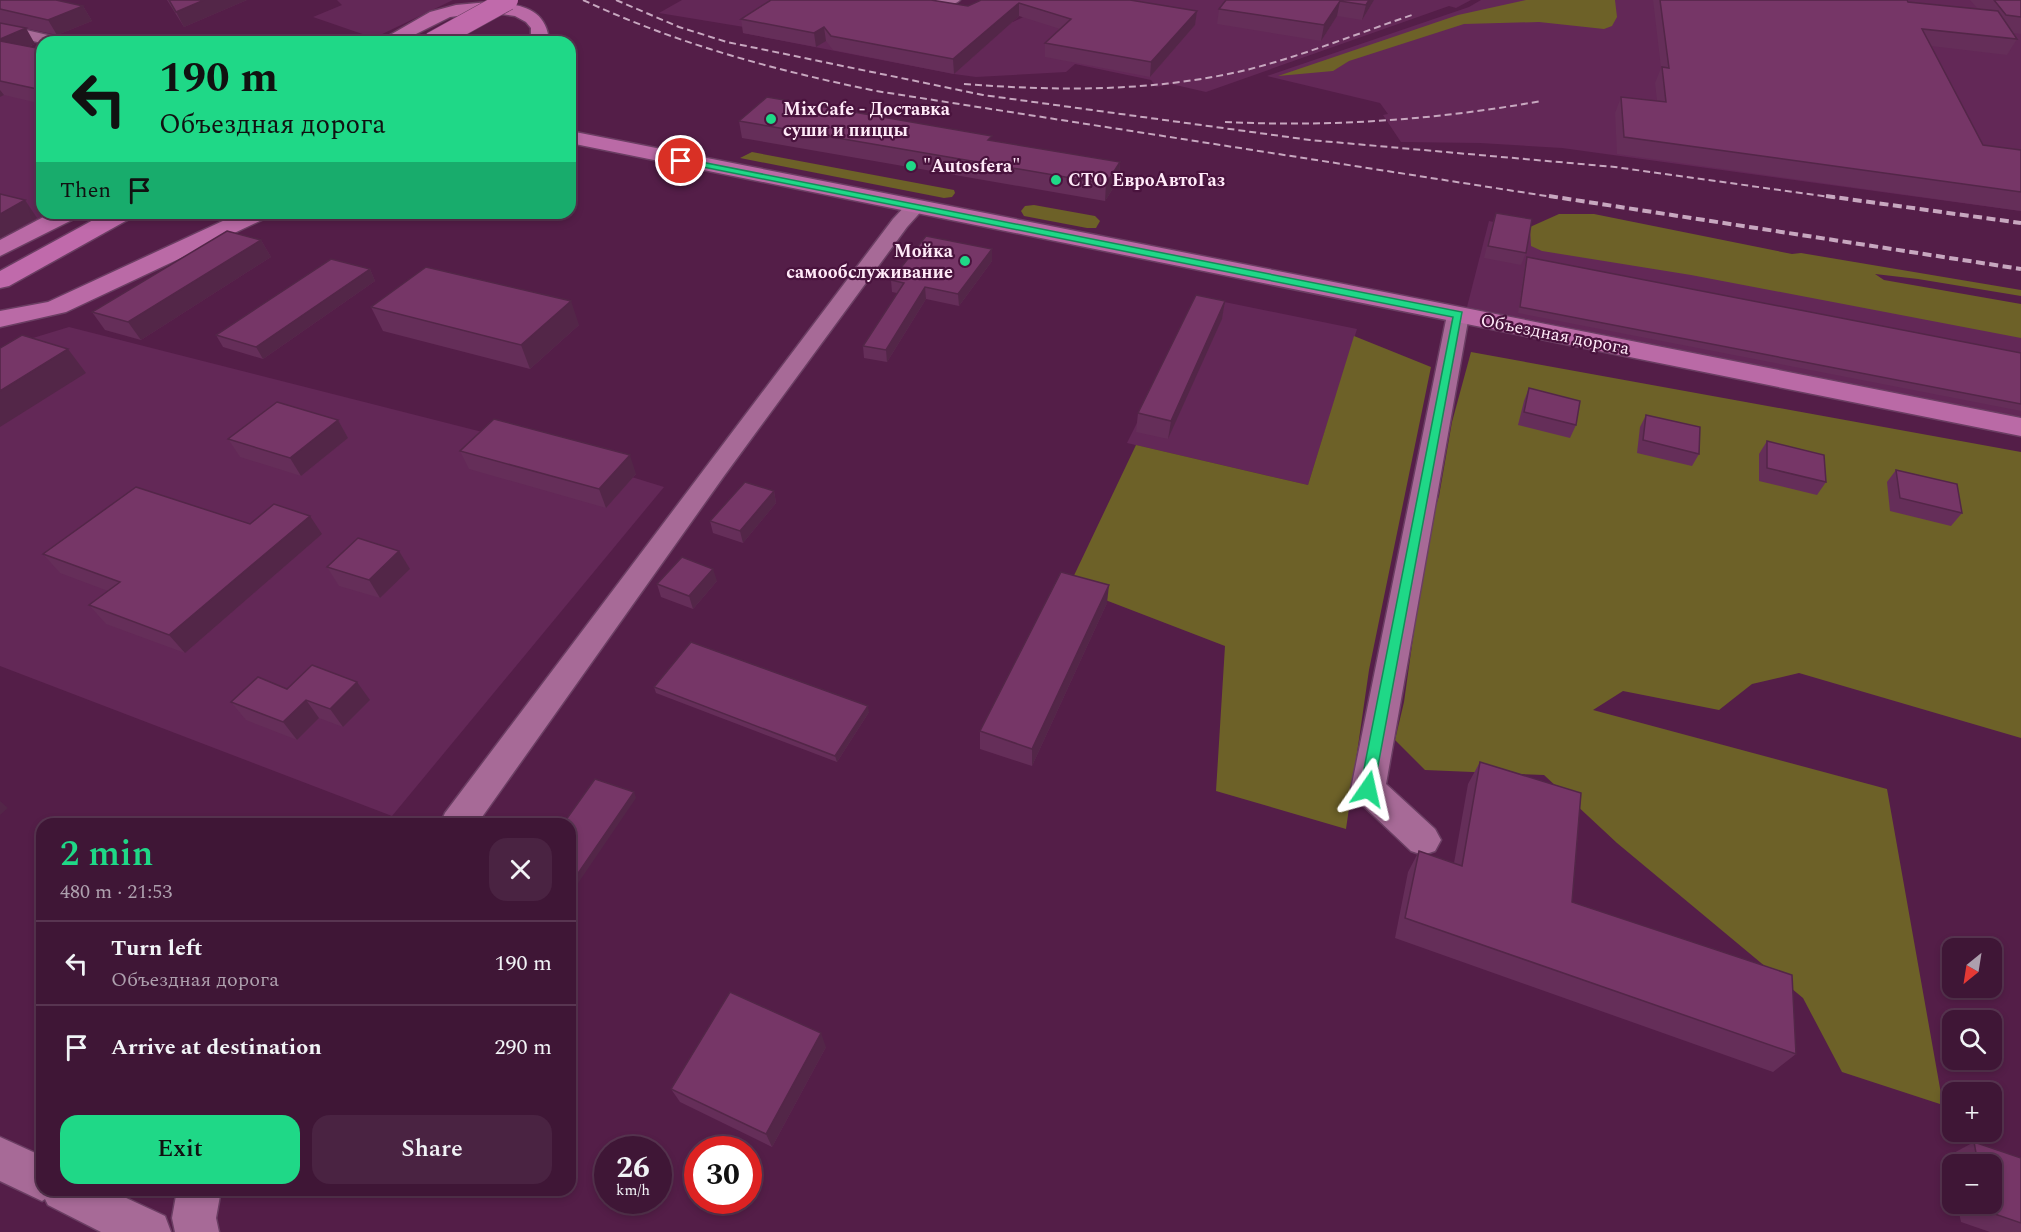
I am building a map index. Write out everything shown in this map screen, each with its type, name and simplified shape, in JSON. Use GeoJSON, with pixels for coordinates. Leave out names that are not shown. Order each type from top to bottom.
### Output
{"type":"FeatureCollection","features":[{"type":"Feature","properties":{"kind":"highway"},"geometry":{"type":"LineString","coordinates":[[443,36],[508,0]]}},
{"type":"Feature","properties":{"kind":"highway"},"geometry":{"type":"LineString","coordinates":[[0,281],[112,219]]}},
{"type":"Feature","properties":{"kind":"main road"},"geometry":{"type":"LineString","coordinates":[[398,36],[442,13],[494,5],[528,12],[539,24],[541,36]]}},
{"type":"Feature","properties":{"kind":"main road"},"geometry":{"type":"LineString","coordinates":[[576,129],[594,141]]}},
{"type":"Feature","properties":{"kind":"main road","name":"Объездная дорога"},"geometry":{"type":"LineString","coordinates":[[576,138],[2021,427]]}},
{"type":"Feature","properties":{"kind":"main road"},"geometry":{"type":"LineString","coordinates":[[0,249],[57,219]]}},
{"type":"Feature","properties":{"kind":"main road"},"geometry":{"type":"LineString","coordinates":[[0,319],[28,315],[65,303],[245,219]]}},
{"type":"Feature","properties":{"kind":"main road"},"geometry":{"type":"LineString","coordinates":[[0,313],[28,315]]}},
{"type":"Feature","properties":{"kind":"street"},"geometry":{"type":"LineString","coordinates":[[925,0],[952,0]]}},
{"type":"Feature","properties":{"kind":"street"},"geometry":{"type":"LineString","coordinates":[[0,29],[36,37]]}},
{"type":"Feature","properties":{"kind":"street"},"geometry":{"type":"LineString","coordinates":[[461,818],[721,461],[900,223],[915,207]]}},
{"type":"Feature","properties":{"kind":"street"},"geometry":{"type":"LineString","coordinates":[[1423,840],[1368,789],[1458,315]]}},
{"type":"Feature","properties":{"kind":"street"},"geometry":{"type":"LineString","coordinates":[[0,1158],[36,1176]]}},
{"type":"Feature","properties":{"kind":"street"},"geometry":{"type":"LineString","coordinates":[[75,1196],[149,1232]]}},
{"type":"Feature","properties":{"kind":"street"},"geometry":{"type":"LineString","coordinates":[[197,1232],[194,1218],[198,1196]]}},
{"type":"Feature","properties":{"kind":"shaded area"},"geometry":{"type":"Polygon","coordinates":[[[337,0],[453,0],[378,36],[368,36],[313,17],[342,5],[337,0]]]}},
{"type":"Feature","properties":{"kind":"shaded area"},"geometry":{"type":"Polygon","coordinates":[[[682,0],[880,0],[1013,22],[1059,0],[1471,0],[1456,8],[1449,6],[1206,92],[1171,84],[1156,87],[1151,80],[1075,64],[1066,72],[976,77],[954,74],[743,33],[750,28],[659,13],[682,0]]]}},
{"type":"Feature","properties":{"kind":"shaded area"},"geometry":{"type":"Polygon","coordinates":[[[1481,0],[2021,0],[2021,211],[1562,148],[1480,143],[1401,142],[1383,115],[1388,114],[1380,103],[1267,76],[1469,7],[1481,0]]]}},
{"type":"Feature","properties":{"kind":"shaded area"},"geometry":{"type":"Polygon","coordinates":[[[1526,0],[1615,0],[1617,17],[1612,26],[1604,29],[1539,22],[1464,24],[1349,61],[1333,71],[1278,76],[1458,15],[1526,0]]]}},
{"type":"Feature","properties":{"kind":"shaded area"},"geometry":{"type":"Polygon","coordinates":[[[0,42],[36,51],[36,219],[0,238],[0,42]]]}},
{"type":"Feature","properties":{"kind":"shaded area"},"geometry":{"type":"Polygon","coordinates":[[[752,152],[954,190],[955,193],[952,197],[944,198],[740,158],[752,152]]]}},
{"type":"Feature","properties":{"kind":"shaded area"},"geometry":{"type":"Polygon","coordinates":[[[1034,205],[1095,216],[1100,221],[1096,228],[1087,228],[1024,216],[1021,211],[1025,206],[1034,205]]]}},
{"type":"Feature","properties":{"kind":"shaded area"},"geometry":{"type":"Polygon","coordinates":[[[1559,214],[1594,214],[1792,254],[1801,253],[2021,290],[2021,296],[1875,274],[1884,280],[2021,304],[2021,338],[1691,275],[1542,251],[1531,246],[1530,227],[1559,214]]]}},
{"type":"Feature","properties":{"kind":"shaded area"},"geometry":{"type":"Polygon","coordinates":[[[1489,221],[2021,330],[2021,417],[1467,307],[1489,221]]]}},
{"type":"Feature","properties":{"kind":"shaded area"},"geometry":{"type":"Polygon","coordinates":[[[1200,297],[1357,329],[1308,485],[1127,443],[1200,297]]]}},
{"type":"Feature","properties":{"kind":"shaded area"},"geometry":{"type":"Polygon","coordinates":[[[69,327],[502,437],[664,487],[392,816],[0,666],[0,348],[69,327]]]}},
{"type":"Feature","properties":{"kind":"shaded area"},"geometry":{"type":"Polygon","coordinates":[[[1354,336],[1431,367],[1369,670],[1346,829],[1216,791],[1225,646],[1069,586],[1136,445],[1308,485],[1354,336]]]}},
{"type":"Feature","properties":{"kind":"shaded area"},"geometry":{"type":"Polygon","coordinates":[[[1471,352],[2021,452],[2021,738],[1799,673],[1752,684],[1719,710],[1623,691],[1593,710],[1887,789],[1942,1105],[1842,1072],[1803,998],[1617,843],[1544,775],[1425,770],[1395,740],[1404,702],[1428,531],[1439,496],[1452,422],[1471,352]]]}},
{"type":"Feature","properties":{"kind":"building"},"geometry":{"type":"Polygon","coordinates":[[[0,0],[56,0],[83,6],[48,20],[0,9],[0,0]]]}},
{"type":"Feature","properties":{"kind":"building"},"geometry":{"type":"Polygon","coordinates":[[[169,0],[204,0],[176,12],[169,0]]]}},
{"type":"Feature","properties":{"kind":"building"},"geometry":{"type":"Polygon","coordinates":[[[771,0],[931,0],[968,6],[981,0],[1130,0],[1197,11],[1151,62],[1045,43],[1071,19],[1019,3],[953,59],[831,36],[824,27],[814,33],[741,19],[771,0]]]}},
{"type":"Feature","properties":{"kind":"building"},"geometry":{"type":"Polygon","coordinates":[[[1226,0],[1369,0],[1366,5],[1340,1],[1324,25],[1219,9],[1226,0]]]}},
{"type":"Feature","properties":{"kind":"building"},"geometry":{"type":"Polygon","coordinates":[[[1660,0],[1907,0],[1908,2],[1998,11],[2017,39],[1922,29],[1983,145],[2021,150],[2021,192],[1624,137],[1621,97],[1666,102],[1662,67],[1669,68],[1660,0]]]}},
{"type":"Feature","properties":{"kind":"building"},"geometry":{"type":"Polygon","coordinates":[[[1994,0],[2021,0],[2021,17],[2006,15],[1994,0]]]}},
{"type":"Feature","properties":{"kind":"building"},"geometry":{"type":"Polygon","coordinates":[[[0,23],[26,28],[0,39],[0,23]]]}},
{"type":"Feature","properties":{"kind":"building"},"geometry":{"type":"Polygon","coordinates":[[[0,41],[36,48],[36,89],[0,81],[0,41]]]}},
{"type":"Feature","properties":{"kind":"building"},"geometry":{"type":"Polygon","coordinates":[[[767,97],[992,136],[988,140],[1120,162],[1106,184],[739,121],[767,97]]]}},
{"type":"Feature","properties":{"kind":"building"},"geometry":{"type":"Polygon","coordinates":[[[0,194],[25,200],[0,214],[0,194]]]}},
{"type":"Feature","properties":{"kind":"building"},"geometry":{"type":"Polygon","coordinates":[[[1496,213],[1532,219],[1526,253],[1488,246],[1496,213]]]}},
{"type":"Feature","properties":{"kind":"building"},"geometry":{"type":"Polygon","coordinates":[[[227,231],[261,240],[128,322],[92,312],[227,231]]]}},
{"type":"Feature","properties":{"kind":"building"},"geometry":{"type":"Polygon","coordinates":[[[926,236],[992,249],[958,294],[925,287],[886,350],[863,346],[904,283],[891,280],[926,236]]]}},
{"type":"Feature","properties":{"kind":"building"},"geometry":{"type":"Polygon","coordinates":[[[1527,257],[2021,353],[2021,404],[1520,307],[1527,257]]]}},
{"type":"Feature","properties":{"kind":"building"},"geometry":{"type":"Polygon","coordinates":[[[331,259],[370,269],[256,347],[216,335],[331,259]]]}},
{"type":"Feature","properties":{"kind":"building"},"geometry":{"type":"Polygon","coordinates":[[[426,267],[571,301],[521,345],[371,307],[426,267]]]}},
{"type":"Feature","properties":{"kind":"building"},"geometry":{"type":"Polygon","coordinates":[[[1196,295],[1225,301],[1171,421],[1138,413],[1196,295]]]}},
{"type":"Feature","properties":{"kind":"building"},"geometry":{"type":"Polygon","coordinates":[[[22,335],[68,349],[0,391],[0,348],[22,335]]]}},
{"type":"Feature","properties":{"kind":"building"},"geometry":{"type":"Polygon","coordinates":[[[1529,388],[1580,401],[1576,425],[1524,412],[1529,388]]]}},
{"type":"Feature","properties":{"kind":"building"},"geometry":{"type":"Polygon","coordinates":[[[277,402],[338,420],[290,458],[228,439],[277,402]]]}},
{"type":"Feature","properties":{"kind":"building"},"geometry":{"type":"Polygon","coordinates":[[[1646,415],[1700,427],[1699,454],[1643,440],[1646,415]]]}},
{"type":"Feature","properties":{"kind":"building"},"geometry":{"type":"Polygon","coordinates":[[[494,419],[630,455],[599,489],[460,451],[494,419]]]}},
{"type":"Feature","properties":{"kind":"building"},"geometry":{"type":"Polygon","coordinates":[[[1767,441],[1824,455],[1826,482],[1767,468],[1767,441]]]}},
{"type":"Feature","properties":{"kind":"building"},"geometry":{"type":"Polygon","coordinates":[[[1896,470],[1957,484],[1962,513],[1900,498],[1896,470]]]}},
{"type":"Feature","properties":{"kind":"building"},"geometry":{"type":"Polygon","coordinates":[[[745,482],[774,491],[740,531],[710,521],[745,482]]]}},
{"type":"Feature","properties":{"kind":"building"},"geometry":{"type":"Polygon","coordinates":[[[136,487],[250,524],[274,504],[310,516],[169,635],[89,605],[120,582],[43,554],[136,487]]]}},
{"type":"Feature","properties":{"kind":"building"},"geometry":{"type":"Polygon","coordinates":[[[358,538],[399,551],[369,580],[327,567],[358,538]]]}},
{"type":"Feature","properties":{"kind":"building"},"geometry":{"type":"Polygon","coordinates":[[[682,557],[713,569],[689,596],[657,584],[682,557]]]}},
{"type":"Feature","properties":{"kind":"building"},"geometry":{"type":"Polygon","coordinates":[[[1061,572],[1109,585],[1032,749],[980,731],[1061,572]]]}},
{"type":"Feature","properties":{"kind":"building"},"geometry":{"type":"Polygon","coordinates":[[[691,642],[868,706],[835,756],[654,687],[691,642]]]}},
{"type":"Feature","properties":{"kind":"building"},"geometry":{"type":"Polygon","coordinates":[[[312,665],[357,682],[330,709],[306,700],[283,722],[231,702],[258,677],[287,689],[312,665]]]}},
{"type":"Feature","properties":{"kind":"building"},"geometry":{"type":"Polygon","coordinates":[[[1480,762],[1581,793],[1572,902],[1792,975],[1796,1054],[1405,918],[1419,851],[1462,866],[1480,762]]]}},
{"type":"Feature","properties":{"kind":"building"},"geometry":{"type":"Polygon","coordinates":[[[595,779],[634,792],[576,876],[576,818],[567,818],[595,779]]]}},
{"type":"Feature","properties":{"kind":"building"},"geometry":{"type":"Polygon","coordinates":[[[730,992],[821,1033],[766,1134],[671,1089],[730,992]]]}},
{"type":"Feature","properties":{"kind":"building"},"geometry":{"type":"Polygon","coordinates":[[[1974,1142],[2021,1158],[2021,1223],[1995,1214],[2002,1214],[2002,1154],[1976,1154],[1974,1142]]]}},
{"type":"Feature","properties":{"kind":"railway"},"geometry":{"type":"LineString","coordinates":[[583,0],[690,43],[763,65],[876,91],[1559,198]]}},
{"type":"Feature","properties":{"kind":"railway"},"geometry":{"type":"LineString","coordinates":[[616,0],[679,27],[727,42],[983,95],[1310,140],[1615,167],[1837,198]]}},
{"type":"Feature","properties":{"kind":"railway"},"geometry":{"type":"LineString","coordinates":[[964,84],[1034,88],[1104,88],[1208,78],[1285,59],[1412,15]]}},
{"type":"Feature","properties":{"kind":"railway"},"geometry":{"type":"LineString","coordinates":[[1225,122],[1344,123],[1462,113],[1541,101]]}},
{"type":"Feature","properties":{"kind":"railway"},"geometry":{"type":"LineString","coordinates":[[1549,196],[2021,269]]}},
{"type":"Feature","properties":{"kind":"railway"},"geometry":{"type":"LineString","coordinates":[[1826,196],[2021,223]]}},
{"type":"Feature","properties":{"kind":"place","name":"MixCafe - Доставка суши и пиццы"},"geometry":{"type":"Point","coordinates":[771,119]}},
{"type":"Feature","properties":{"kind":"place","name":"\"Autosfera\""},"geometry":{"type":"Point","coordinates":[911,166]}},
{"type":"Feature","properties":{"kind":"place","name":"СТО ЕвроАвтоГаз"},"geometry":{"type":"Point","coordinates":[1056,180]}},
{"type":"Feature","properties":{"kind":"place","name":"Мойка самообслуживание"},"geometry":{"type":"Point","coordinates":[965,261]}},
{"type":"Feature","properties":{"kind":"route"},"geometry":{"type":"LineString","coordinates":[[681,161],[1458,315],[1368,789]]}}]}
